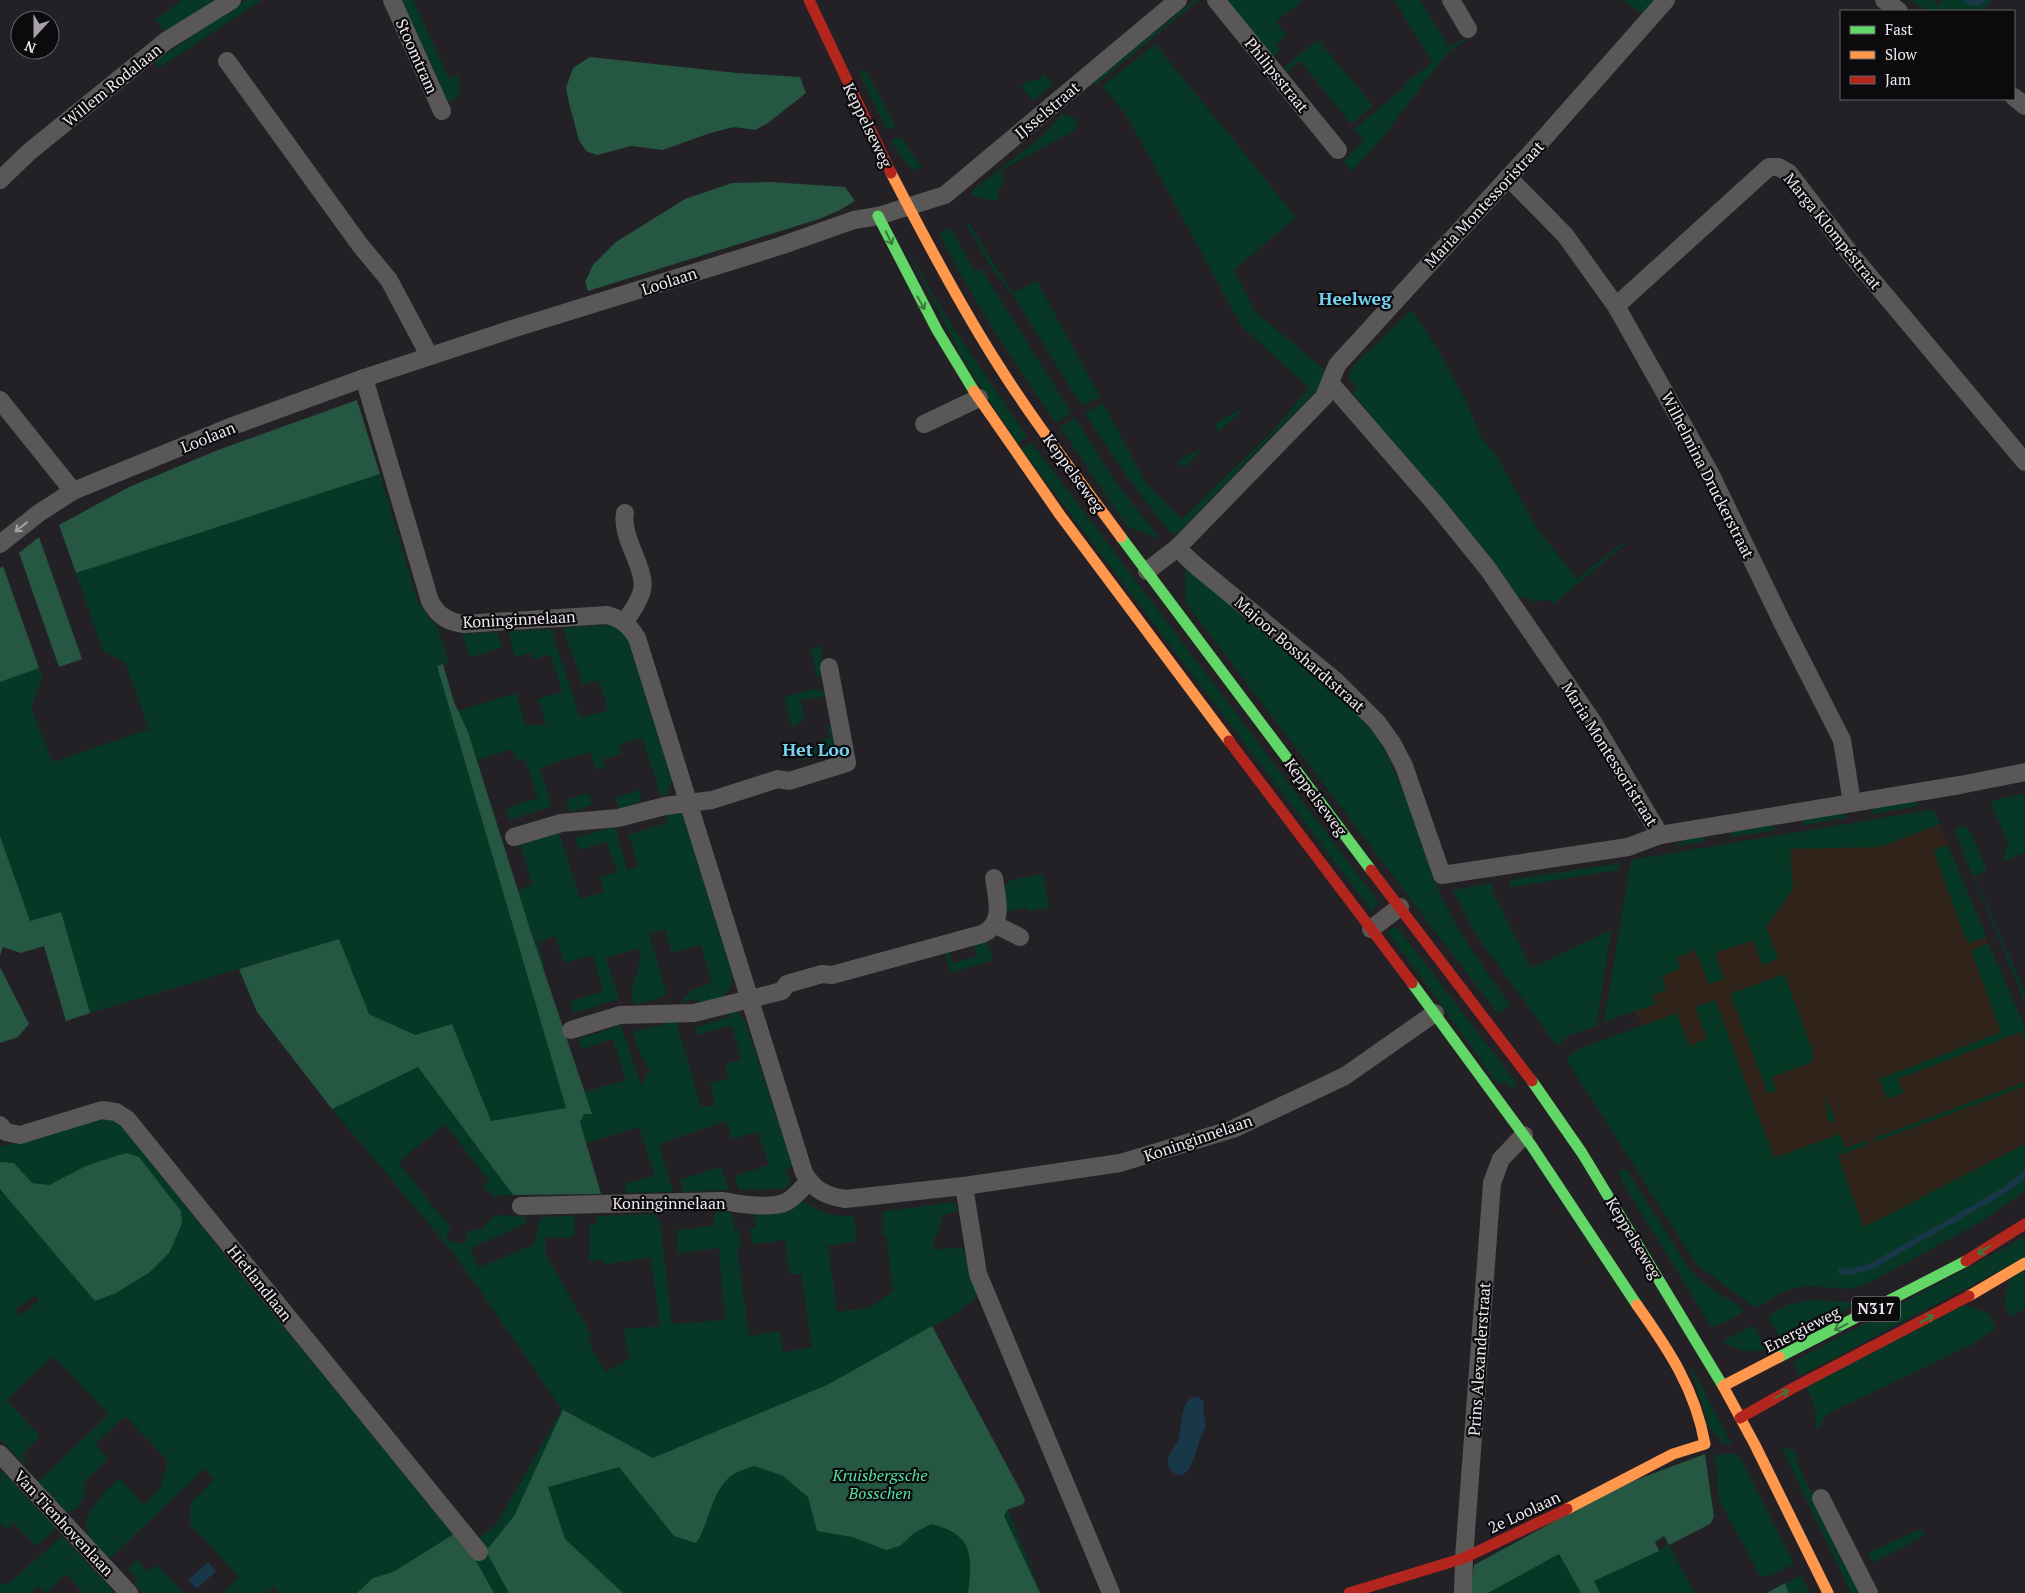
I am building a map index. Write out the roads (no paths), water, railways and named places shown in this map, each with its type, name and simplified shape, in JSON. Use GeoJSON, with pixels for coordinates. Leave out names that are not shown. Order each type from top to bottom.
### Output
{"type":"FeatureCollection","features":[{"type":"Feature","properties":{"kind":"main road","name":"Keppelseweg"},"geometry":{"type":"LineString","coordinates":[[808,0],[870,134],[953,290],[992,356],[1044,432],[1400,908],[1531,1079],[1582,1153],[1723,1386],[1828,1593]]}},
{"type":"Feature","properties":{"kind":"main road","name":"Keppelseweg"},"geometry":{"type":"LineString","coordinates":[[878,216],[918,297],[979,398],[1092,558],[1436,1013],[1557,1182],[1674,1360],[1689,1388],[1704,1432],[1705,1444]]}},
{"type":"Feature","properties":{"kind":"main road","name":"Energieweg"},"geometry":{"type":"LineString","coordinates":[[1723,1386],[1955,1268],[2025,1224]]}},
{"type":"Feature","properties":{"kind":"main road","name":"N317"},"geometry":{"type":"LineString","coordinates":[[1740,1418],[1793,1388],[1986,1287],[2025,1263]]}},
{"type":"Feature","properties":{"kind":"main road","name":"2e Loolaan"},"geometry":{"type":"LineString","coordinates":[[1349,1593],[1464,1558],[1573,1506],[1673,1454],[1705,1444]]}},
{"type":"Feature","properties":{"kind":"street","name":"Willem Rodalaan"},"geometry":{"type":"LineString","coordinates":[[0,180],[29,152],[166,41],[232,0]]}},
{"type":"Feature","properties":{"kind":"street","name":"Stoomtram"},"geometry":{"type":"LineString","coordinates":[[392,0],[442,111]]}},
{"type":"Feature","properties":{"kind":"street","name":"IJsselstraat"},"geometry":{"type":"LineString","coordinates":[[908,207],[945,195],[1178,0]]}},
{"type":"Feature","properties":{"kind":"street","name":"Philipsstraat"},"geometry":{"type":"LineString","coordinates":[[1216,0],[1338,150]]}},
{"type":"Feature","properties":{"kind":"street"},"geometry":{"type":"LineString","coordinates":[[1451,0],[1468,29]]}},
{"type":"Feature","properties":{"kind":"street","name":"Maria Montessoristraat"},"geometry":{"type":"LineString","coordinates":[[1147,571],[1177,548],[1324,397],[1331,384],[1337,365],[1666,0]]}},
{"type":"Feature","properties":{"kind":"street"},"geometry":{"type":"LineString","coordinates":[[1884,0],[1899,10]]}},
{"type":"Feature","properties":{"kind":"street"},"geometry":{"type":"LineString","coordinates":[[227,61],[360,245],[389,280],[429,355]]}},
{"type":"Feature","properties":{"kind":"street"},"geometry":{"type":"LineString","coordinates":[[2015,98],[2025,106]]}},
{"type":"Feature","properties":{"kind":"street","name":"Marga Klompéstraat"},"geometry":{"type":"LineString","coordinates":[[1616,306],[1769,167],[1778,167],[1789,173],[1849,252],[2025,462]]}},
{"type":"Feature","properties":{"kind":"street","name":"Wilhelmina Druckerstraat"},"geometry":{"type":"LineString","coordinates":[[1508,177],[1565,235],[1616,306],[1710,473],[1782,624],[1842,740],[1852,804]]}},
{"type":"Feature","properties":{"kind":"street","name":"Loolaan"},"geometry":{"type":"LineString","coordinates":[[1,542],[73,490],[230,427],[429,355],[780,246],[854,220],[878,216],[908,207]]}},
{"type":"Feature","properties":{"kind":"street","name":"Koninginnelaan"},"geometry":{"type":"LineString","coordinates":[[364,378],[430,601],[435,610],[444,618],[464,624],[598,615],[607,615],[625,622]]}},
{"type":"Feature","properties":{"kind":"street","name":"Maria Montessoristraat"},"geometry":{"type":"LineString","coordinates":[[1331,384],[1437,506],[1488,569],[1593,722],[1660,835],[1852,804],[2025,772]]}},
{"type":"Feature","properties":{"kind":"street"},"geometry":{"type":"LineString","coordinates":[[924,424],[979,398]]}},
{"type":"Feature","properties":{"kind":"street"},"geometry":{"type":"LineString","coordinates":[[0,400],[73,490]]}},
{"type":"Feature","properties":{"kind":"street"},"geometry":{"type":"LineString","coordinates":[[625,513],[625,525],[643,587],[638,601],[625,622],[637,638],[749,1000],[804,1173],[809,1181]]}},
{"type":"Feature","properties":{"kind":"street","name":"Majoor Bosshardtstraat"},"geometry":{"type":"LineString","coordinates":[[1177,548],[1337,682],[1377,722],[1392,743],[1404,766],[1442,875],[1628,847],[1660,835]]}},
{"type":"Feature","properties":{"kind":"street"},"geometry":{"type":"LineString","coordinates":[[514,837],[561,823],[618,818],[665,806],[712,800],[778,779],[789,781],[847,764],[829,667]]}},
{"type":"Feature","properties":{"kind":"street"},"geometry":{"type":"LineString","coordinates":[[571,1030],[620,1015],[694,1013],[782,991],[787,984],[822,974],[832,975],[982,934],[989,931],[994,924],[999,910],[994,878]]}},
{"type":"Feature","properties":{"kind":"street"},"geometry":{"type":"LineString","coordinates":[[1371,929],[1400,908]]}},
{"type":"Feature","properties":{"kind":"street"},"geometry":{"type":"LineString","coordinates":[[994,924],[1020,937]]}},
{"type":"Feature","properties":{"kind":"street","name":"Koninginnelaan"},"geometry":{"type":"LineString","coordinates":[[521,1206],[723,1201],[739,1204],[779,1204],[787,1202],[809,1181],[818,1190],[831,1197],[845,1199],[964,1186],[1120,1163],[1233,1129],[1345,1076],[1436,1013]]}},
{"type":"Feature","properties":{"kind":"street","name":"Hietlandlaan"},"geometry":{"type":"LineString","coordinates":[[0,1125],[6,1132],[20,1135],[102,1110],[116,1112],[128,1119],[479,1552]]}},
{"type":"Feature","properties":{"kind":"street","name":"Prins Alexanderstraat"},"geometry":{"type":"LineString","coordinates":[[1463,1593],[1492,1183],[1501,1159],[1524,1135]]}},
{"type":"Feature","properties":{"kind":"street"},"geometry":{"type":"LineString","coordinates":[[964,1186],[978,1274],[1111,1593]]}},
{"type":"Feature","properties":{"kind":"street","name":"Van Tienhovenlaan"},"geometry":{"type":"LineString","coordinates":[[0,1454],[129,1593]]}},
{"type":"Feature","properties":{"kind":"street"},"geometry":{"type":"LineString","coordinates":[[1822,1498],[1869,1593]]}},
{"type":"Feature","properties":{"kind":"water"},"geometry":{"type":"Polygon","coordinates":[[[1962,0],[1988,0],[1978,6],[1970,5],[1962,0]]]}},
{"type":"Feature","properties":{"kind":"water"},"geometry":{"type":"Polygon","coordinates":[[[1193,1397],[1199,1398],[1204,1402],[1203,1410],[1206,1425],[1190,1468],[1184,1474],[1177,1475],[1168,1465],[1168,1459],[1179,1437],[1182,1415],[1186,1405],[1193,1397]]]}},
{"type":"Feature","properties":{"kind":"water"},"geometry":{"type":"Polygon","coordinates":[[[208,1562],[216,1571],[197,1589],[188,1580],[208,1562]]]}},
{"type":"Feature","properties":{"kind":"waterway"},"geometry":{"type":"LineString","coordinates":[[1841,1271],[1849,1272],[1870,1267],[1981,1204],[2009,1187],[2025,1174]]}},
{"type":"Feature","properties":{"kind":"district","name":"Heelweg"},"geometry":{"type":"Point","coordinates":[1355,299]}},
{"type":"Feature","properties":{"kind":"district","name":"Het Loo"},"geometry":{"type":"Point","coordinates":[816,750]}},
{"type":"Feature","properties":{"kind":"park label","name":"Kruisbergsche Bosschen"},"geometry":{"type":"Point","coordinates":[880,1484]}}]}
